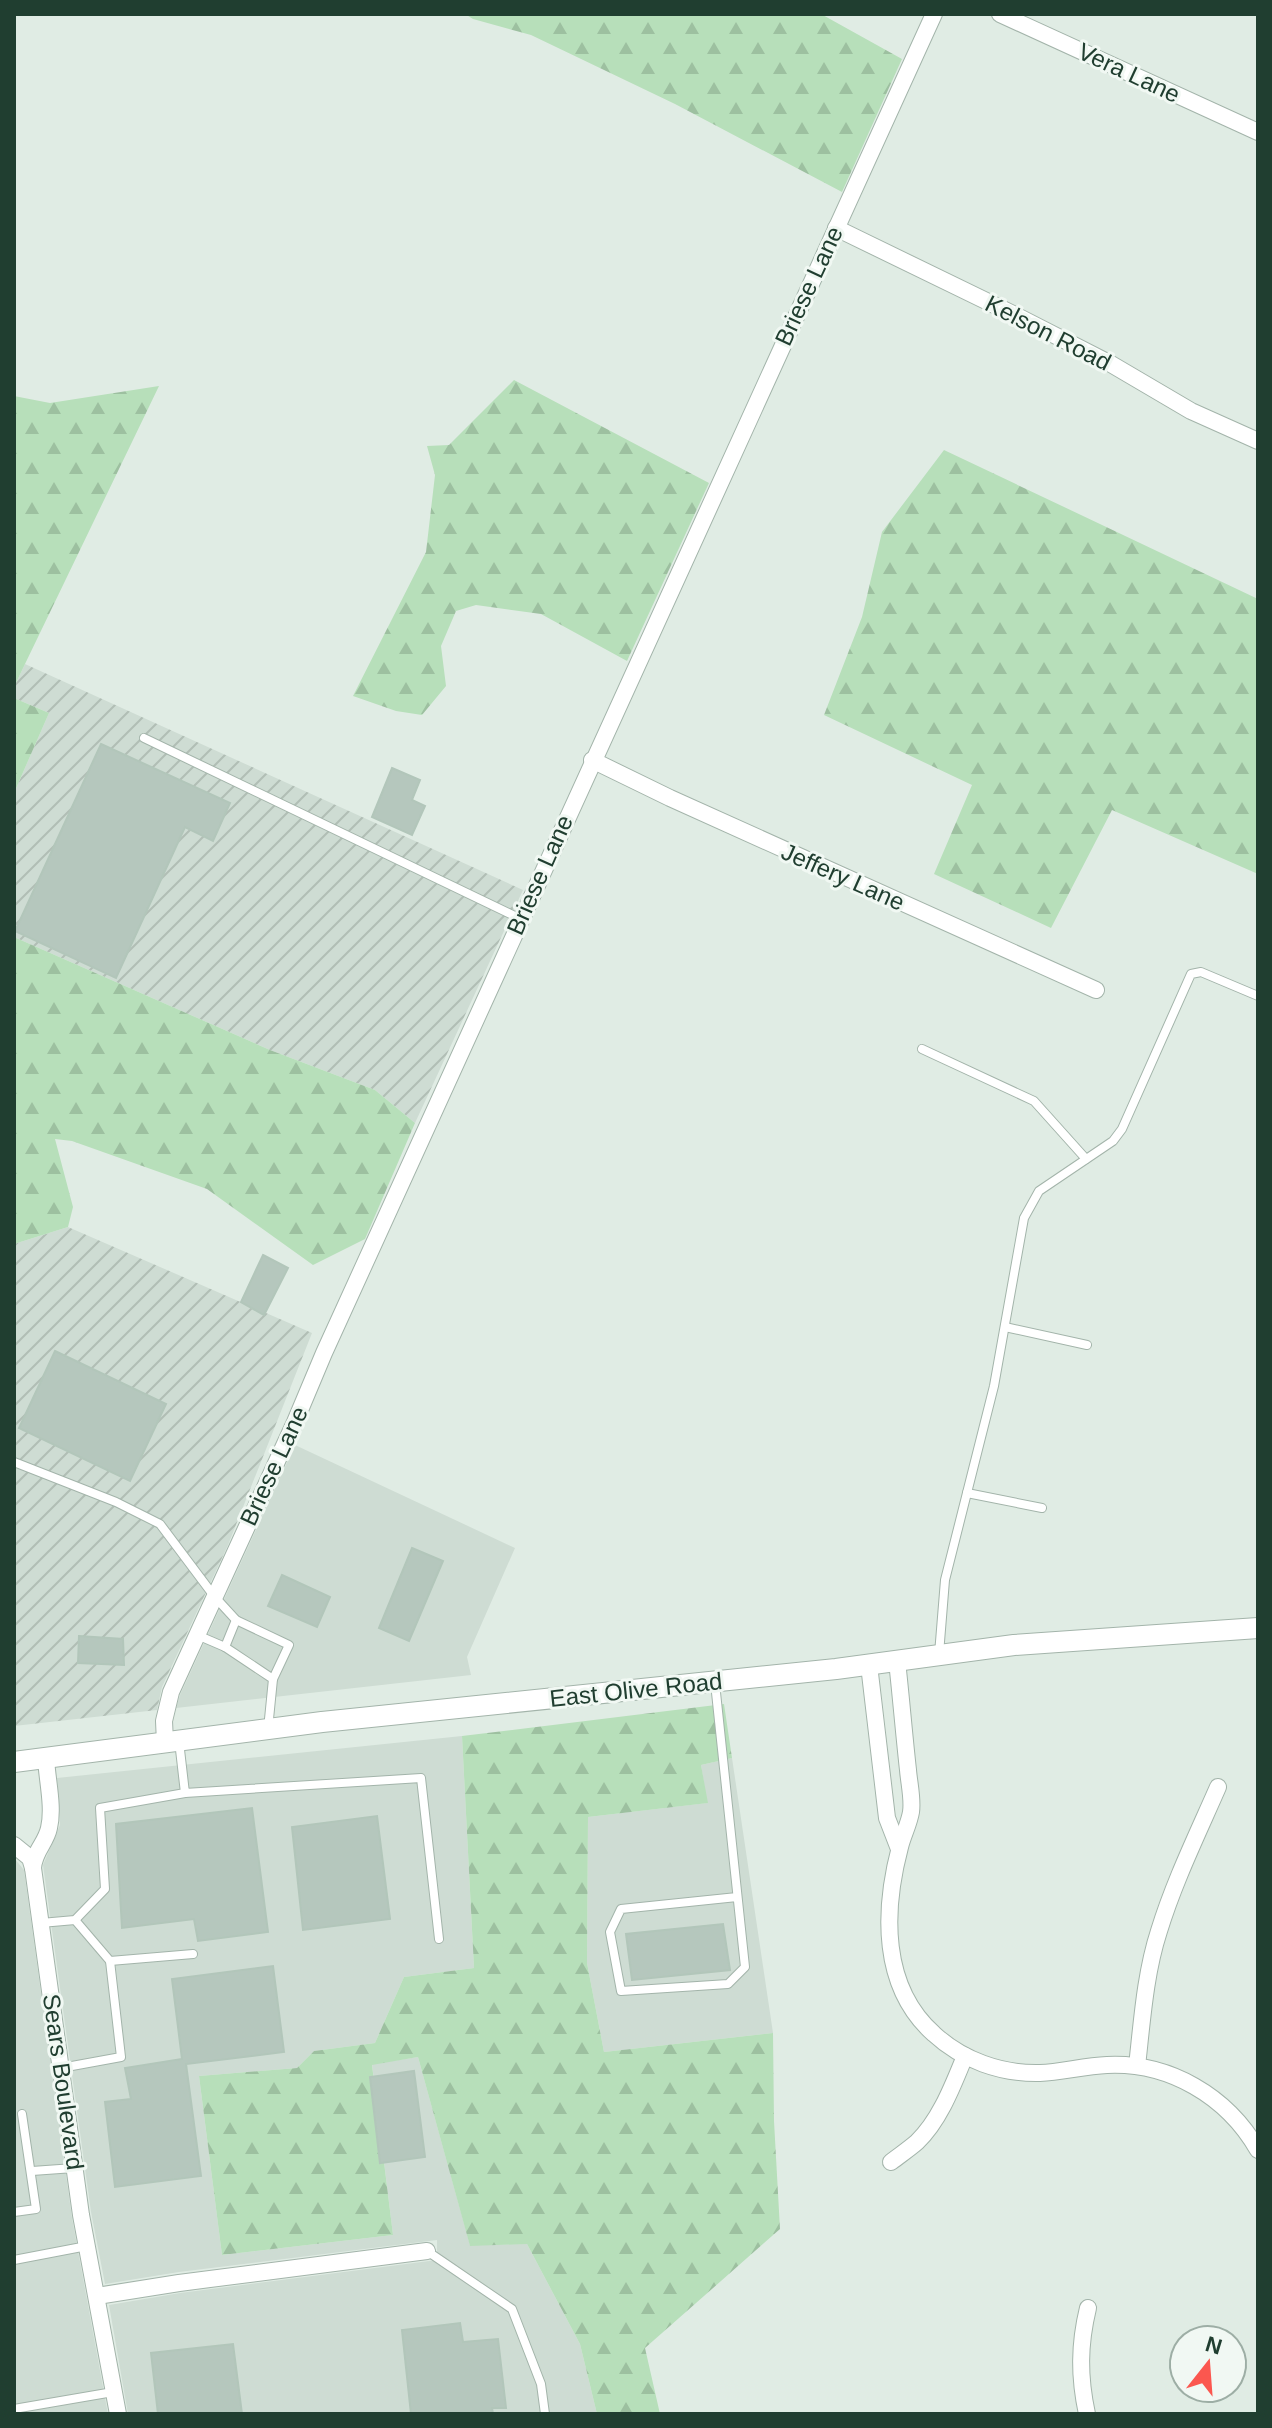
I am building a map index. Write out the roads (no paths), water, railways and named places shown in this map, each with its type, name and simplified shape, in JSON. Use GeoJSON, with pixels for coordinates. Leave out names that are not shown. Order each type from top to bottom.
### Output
{"type":"FeatureCollection","features":[{"type":"Feature","properties":{"kind":"street","name":"Briese Lane"},"geometry":{"type":"LineString","coordinates":[[172,1741],[164,1721],[168,1699],[196,1635],[934,14]]}},
{"type":"Feature","properties":{"kind":"street","name":"Vera Lane"},"geometry":{"type":"LineString","coordinates":[[1000,14],[1258,132]]}},
{"type":"Feature","properties":{"kind":"street","name":"Kelson Road"},"geometry":{"type":"LineString","coordinates":[[836,228],[1111,364],[1191,411],[1258,441]]}},
{"type":"Feature","properties":{"kind":"street","name":"Jeffery Lane"},"geometry":{"type":"LineString","coordinates":[[592,760],[1096,990]]}},
{"type":"Feature","properties":{"kind":"street","name":"East Olive Road"},"geometry":{"type":"LineString","coordinates":[[14,1762],[268,1729],[869,1665],[1014,1645],[1258,1628]]}},
{"type":"Feature","properties":{"kind":"street"},"geometry":{"type":"LineString","coordinates":[[897,1661],[912,1811],[899,1849],[889,1921],[889,1945],[894,1972],[903,1994],[927,2028],[944,2044],[965,2056],[1000,2068],[1039,2073],[1108,2065],[1137,2066],[1167,2074],[1192,2084],[1218,2101],[1236,2118],[1258,2150]]}},
{"type":"Feature","properties":{"kind":"street"},"geometry":{"type":"LineString","coordinates":[[869,1665],[887,1818],[899,1849]]}},
{"type":"Feature","properties":{"kind":"street"},"geometry":{"type":"LineString","coordinates":[[33,1868],[34,1857],[47,1836],[50,1823],[46,1758]]}},
{"type":"Feature","properties":{"kind":"street"},"geometry":{"type":"LineString","coordinates":[[1137,2066],[1147,1985],[1158,1934],[1173,1889],[1218,1787]]}},
{"type":"Feature","properties":{"kind":"street"},"geometry":{"type":"LineString","coordinates":[[14,1845],[30,1858],[33,1868]]}},
{"type":"Feature","properties":{"kind":"street","name":"Sears Boulevard"},"geometry":{"type":"LineString","coordinates":[[33,1868],[74,2168],[118,2414]]}},
{"type":"Feature","properties":{"kind":"street"},"geometry":{"type":"LineString","coordinates":[[891,2162],[918,2141],[929,2127],[948,2095],[965,2056]]}},
{"type":"Feature","properties":{"kind":"street"},"geometry":{"type":"LineString","coordinates":[[97,2296],[427,2251]]}},
{"type":"Feature","properties":{"kind":"street"},"geometry":{"type":"LineString","coordinates":[[1087,2414],[1081,2388],[1080,2359],[1088,2308]]}},
{"type":"Feature","properties":{"kind":"lane"},"geometry":{"type":"LineString","coordinates":[[144,738],[521,919]]}},
{"type":"Feature","properties":{"kind":"lane"},"geometry":{"type":"LineString","coordinates":[[939,1655],[945,1580],[994,1386],[1024,1218],[1030,1204],[1039,1191],[1113,1141],[1122,1129],[1191,974],[1201,972],[1258,996]]}},
{"type":"Feature","properties":{"kind":"lane"},"geometry":{"type":"LineString","coordinates":[[922,1049],[1034,1101],[1086,1159]]}},
{"type":"Feature","properties":{"kind":"lane"},"geometry":{"type":"LineString","coordinates":[[1005,1327],[1087,1345]]}},
{"type":"Feature","properties":{"kind":"lane"},"geometry":{"type":"LineString","coordinates":[[14,1462],[116,1502],[160,1524],[236,1620],[289,1645],[273,1679],[268,1729]]}},
{"type":"Feature","properties":{"kind":"lane"},"geometry":{"type":"LineString","coordinates":[[967,1493],[1042,1508]]}},
{"type":"Feature","properties":{"kind":"lane"},"geometry":{"type":"LineString","coordinates":[[225,1647],[236,1620]]}},
{"type":"Feature","properties":{"kind":"lane"},"geometry":{"type":"LineString","coordinates":[[196,1635],[256,1664],[273,1679]]}},
{"type":"Feature","properties":{"kind":"lane"},"geometry":{"type":"LineString","coordinates":[[263,1645],[267,1635]]}},
{"type":"Feature","properties":{"kind":"lane"},"geometry":{"type":"LineString","coordinates":[[715,1682],[745,1967],[728,1984],[621,1991],[610,1932],[621,1909],[737,1897]]}},
{"type":"Feature","properties":{"kind":"lane"},"geometry":{"type":"LineString","coordinates":[[172,1741],[185,1793]]}},
{"type":"Feature","properties":{"kind":"lane"},"geometry":{"type":"LineString","coordinates":[[41,1923],[75,1920],[105,1889],[100,1808],[185,1793],[421,1778],[439,1939]]}},
{"type":"Feature","properties":{"kind":"lane"},"geometry":{"type":"LineString","coordinates":[[61,2069],[121,2057],[110,1961],[75,1920]]}},
{"type":"Feature","properties":{"kind":"lane"},"geometry":{"type":"LineString","coordinates":[[110,1961],[193,1954]]}},
{"type":"Feature","properties":{"kind":"lane"},"geometry":{"type":"LineString","coordinates":[[14,2212],[36,2209],[22,2114]]}},
{"type":"Feature","properties":{"kind":"lane"},"geometry":{"type":"LineString","coordinates":[[32,2171],[74,2168]]}},
{"type":"Feature","properties":{"kind":"lane"},"geometry":{"type":"LineString","coordinates":[[14,2260],[87,2246]]}},
{"type":"Feature","properties":{"kind":"lane"},"geometry":{"type":"LineString","coordinates":[[427,2251],[512,2309],[541,2384],[545,2414]]}},
{"type":"Feature","properties":{"kind":"lane"},"geometry":{"type":"LineString","coordinates":[[14,2409],[114,2391]]}}]}
